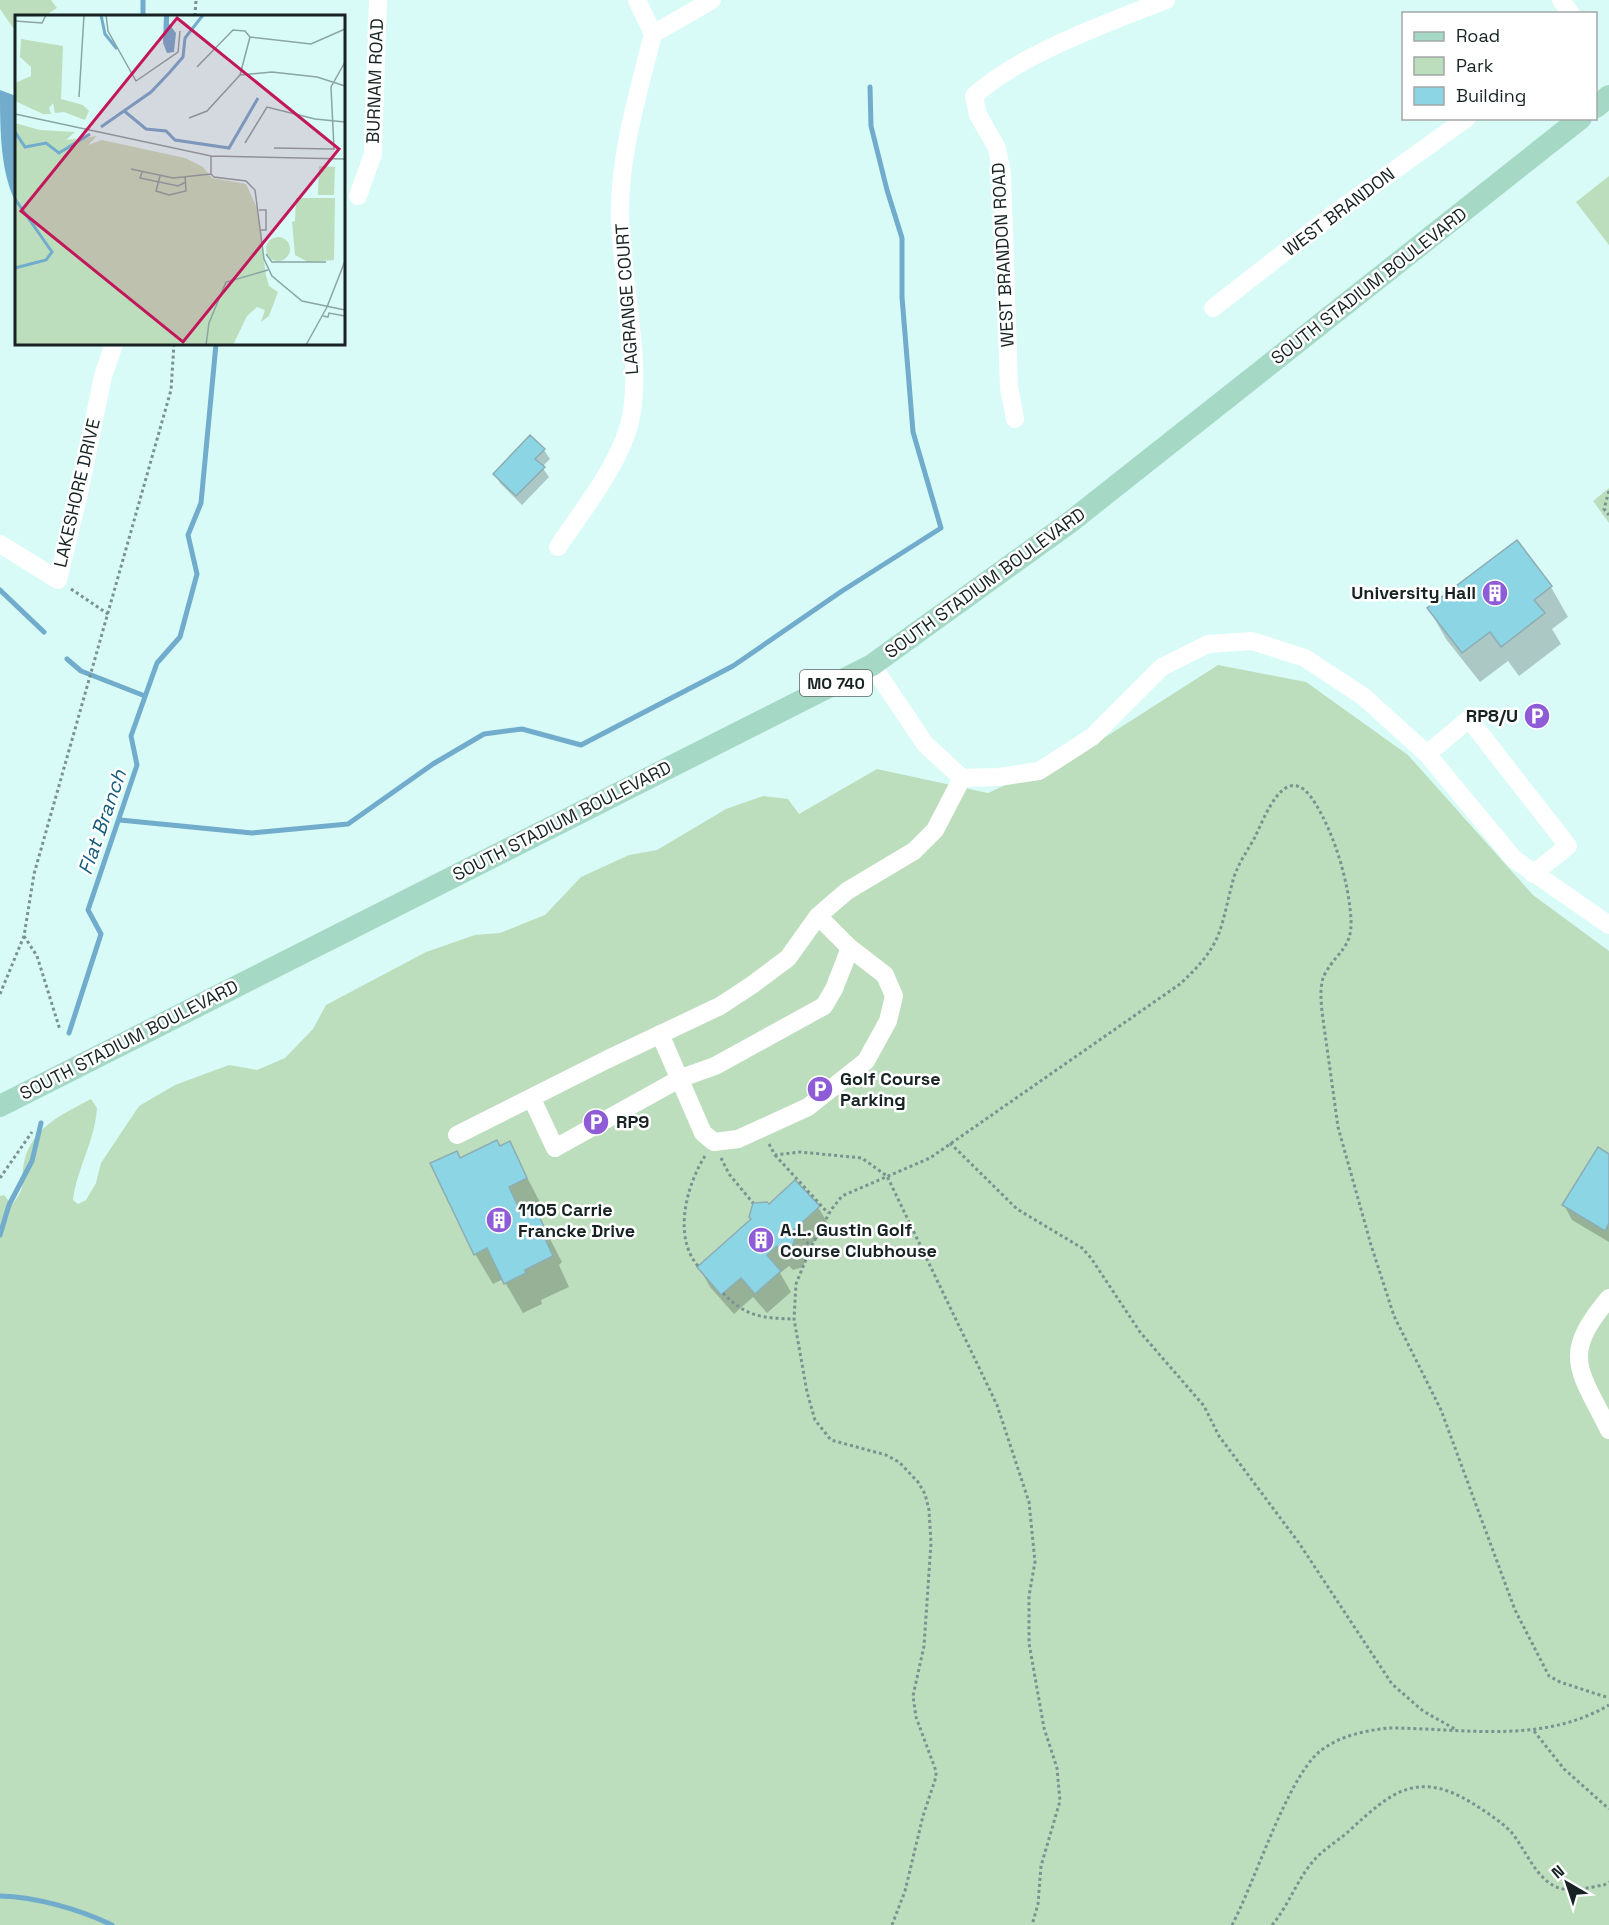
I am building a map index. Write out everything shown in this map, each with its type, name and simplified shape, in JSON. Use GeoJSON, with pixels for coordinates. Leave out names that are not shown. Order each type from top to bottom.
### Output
{"type":"FeatureCollection","features":[{"type":"Feature","properties":{"kind":"main road"},"geometry":{"type":"LineString","coordinates":[[1597,106],[1609,96]]}},
{"type":"Feature","properties":{"kind":"main road","name":"SOUTH STADIUM BOULEVARD"},"geometry":{"type":"LineString","coordinates":[[0,1106],[872,665],[1069,523],[1578,120]]}},
{"type":"Feature","properties":{"kind":"street","name":"BURNAM ROAD"},"geometry":{"type":"LineString","coordinates":[[358,196],[373,154],[378,0]]}},
{"type":"Feature","properties":{"kind":"street"},"geometry":{"type":"LineString","coordinates":[[637,0],[653,34],[712,0]]}},
{"type":"Feature","properties":{"kind":"street","name":"WEST BRANDON ROAD"},"geometry":{"type":"LineString","coordinates":[[1015,420],[1009,387],[1002,174],[997,148],[978,115],[974,96],[990,81],[1068,41],[1166,0]]}},
{"type":"Feature","properties":{"kind":"street","name":"LAGRANGE COURT"},"geometry":{"type":"LineString","coordinates":[[558,547],[612,464],[631,418],[632,364],[620,220],[624,166],[653,34]]}},
{"type":"Feature","properties":{"kind":"street","name":"WEST BRANDON"},"geometry":{"type":"LineString","coordinates":[[1213,308],[1332,215],[1464,120]]}},
{"type":"Feature","properties":{"kind":"street","name":"LAKESHORE DRIVE"},"geometry":{"type":"LineString","coordinates":[[0,544],[58,580],[80,493],[104,376],[114,345]]}},
{"type":"Feature","properties":{"kind":"street"},"geometry":{"type":"LineString","coordinates":[[872,665],[925,744],[962,778],[999,777],[1039,771],[1092,737],[1162,667],[1208,644],[1252,641],[1305,658],[1364,697],[1427,754],[1514,859],[1609,925]]}},
{"type":"Feature","properties":{"kind":"street"},"geometry":{"type":"LineString","coordinates":[[1427,754],[1469,719],[1569,846],[1533,874]]}},
{"type":"Feature","properties":{"kind":"street"},"geometry":{"type":"LineString","coordinates":[[457,1135],[720,1006],[752,986],[788,958],[818,916],[847,891],[914,851],[935,830],[962,778]]}},
{"type":"Feature","properties":{"kind":"street"},"geometry":{"type":"LineString","coordinates":[[660,1034],[704,1133],[714,1142],[738,1139],[808,1107],[866,1060],[888,1021],[894,996],[885,975],[850,948],[818,916]]}},
{"type":"Feature","properties":{"kind":"street"},"geometry":{"type":"LineString","coordinates":[[532,1099],[555,1148],[681,1078],[715,1066],[824,1006],[834,989],[850,948]]}},
{"type":"Feature","properties":{"kind":"street"},"geometry":{"type":"LineString","coordinates":[[1609,1298],[1582,1335],[1578,1354],[1583,1377],[1609,1430]]}},
{"type":"Feature","properties":{"kind":"path"},"geometry":{"type":"LineString","coordinates":[[195,15],[196,0]]}},
{"type":"Feature","properties":{"kind":"path"},"geometry":{"type":"LineString","coordinates":[[0,993],[24,936],[34,874],[171,390],[174,345]]}},
{"type":"Feature","properties":{"kind":"path"},"geometry":{"type":"LineString","coordinates":[[1609,490],[1604,509],[1609,515]]}},
{"type":"Feature","properties":{"kind":"path"},"geometry":{"type":"LineString","coordinates":[[58,580],[108,614]]}},
{"type":"Feature","properties":{"kind":"path"},"geometry":{"type":"LineString","coordinates":[[892,1925],[904,1891],[923,1816],[936,1777],[936,1771],[916,1717],[913,1696],[926,1628],[931,1543],[929,1510],[918,1482],[899,1462],[886,1455],[831,1440],[815,1420],[807,1392],[794,1319],[796,1284],[811,1247],[842,1196],[930,1158],[1180,984],[1196,970],[1208,956],[1218,936],[1239,864],[1273,798],[1278,792],[1292,786],[1308,794],[1320,812],[1334,846],[1351,920],[1349,943],[1326,972],[1321,993],[1338,1127],[1391,1306],[1442,1410],[1515,1610],[1544,1669],[1560,1682],[1609,1698]]}},
{"type":"Feature","properties":{"kind":"path"},"geometry":{"type":"LineString","coordinates":[[24,936],[37,956],[60,1030]]}},
{"type":"Feature","properties":{"kind":"path"},"geometry":{"type":"LineString","coordinates":[[762,1128],[775,1155],[829,1214]]}},
{"type":"Feature","properties":{"kind":"path"},"geometry":{"type":"LineString","coordinates":[[0,1178],[32,1132]]}},
{"type":"Feature","properties":{"kind":"path"},"geometry":{"type":"LineString","coordinates":[[714,1142],[729,1174],[753,1203]]}},
{"type":"Feature","properties":{"kind":"path"},"geometry":{"type":"LineString","coordinates":[[698,1266],[687,1248],[686,1200],[696,1171],[714,1142]]}},
{"type":"Feature","properties":{"kind":"path"},"geometry":{"type":"LineString","coordinates":[[950,1143],[1017,1209],[1082,1248],[1091,1258],[1140,1332],[1204,1406],[1219,1436],[1299,1543],[1392,1684],[1423,1711],[1455,1730]]}},
{"type":"Feature","properties":{"kind":"path"},"geometry":{"type":"LineString","coordinates":[[775,1155],[800,1152],[862,1158],[887,1176],[997,1405],[1029,1502],[1035,1562],[1029,1596],[1029,1643],[1044,1728],[1057,1768],[1060,1801],[1041,1866],[1038,1904],[1032,1925]]}},
{"type":"Feature","properties":{"kind":"path"},"geometry":{"type":"LineString","coordinates":[[795,1228],[811,1247]]}},
{"type":"Feature","properties":{"kind":"path"},"geometry":{"type":"LineString","coordinates":[[723,1293],[737,1308],[750,1314],[794,1319]]}},
{"type":"Feature","properties":{"kind":"path"},"geometry":{"type":"LineString","coordinates":[[1232,1925],[1292,1792],[1311,1760],[1320,1751],[1350,1735],[1388,1728],[1534,1731],[1574,1721],[1609,1705]]}},
{"type":"Feature","properties":{"kind":"path"},"geometry":{"type":"LineString","coordinates":[[1534,1731],[1564,1769],[1609,1809]]}},
{"type":"Feature","properties":{"kind":"path"},"geometry":{"type":"LineString","coordinates":[[1272,1925],[1285,1910],[1305,1871],[1317,1857],[1384,1799],[1404,1788],[1416,1786],[1446,1791],[1486,1812],[1511,1832],[1539,1873],[1558,1888],[1568,1890],[1609,1882]]}},
{"type":"Feature","properties":{"kind":"green space"},"geometry":{"type":"Polygon","coordinates":[[[0,0],[51,0],[57,8],[46,15],[15,15],[15,31],[0,9],[0,0]]]}},
{"type":"Feature","properties":{"kind":"green space"},"geometry":{"type":"Polygon","coordinates":[[[1609,176],[1609,245],[1576,202],[1609,176]]]}},
{"type":"Feature","properties":{"kind":"green space"},"geometry":{"type":"Polygon","coordinates":[[[1609,488],[1609,523],[1593,501],[1609,488]]]}},
{"type":"Feature","properties":{"kind":"green space"},"geometry":{"type":"Polygon","coordinates":[[[1218,665],[1306,682],[1408,755],[1533,895],[1609,951],[1609,1925],[0,1925],[0,1196],[4,1195],[12,1205],[17,1198],[22,1188],[24,1162],[28,1150],[41,1131],[60,1116],[91,1099],[97,1108],[93,1132],[75,1188],[73,1200],[78,1204],[86,1200],[96,1183],[101,1163],[139,1106],[175,1085],[229,1065],[257,1070],[285,1058],[313,1029],[326,1005],[426,952],[475,935],[500,933],[545,915],[581,877],[629,855],[657,850],[726,809],[763,796],[788,799],[799,814],[877,769],[988,793],[1093,745],[1218,665]]]}},
{"type":"Feature","properties":{"kind":"water"},"geometry":{"type":"Polygon","coordinates":[[[0,90],[15,96],[15,201],[4,164],[0,90]]]}},
{"type":"Feature","properties":{"kind":"building"},"geometry":{"type":"Polygon","coordinates":[[[530,435],[545,449],[535,459],[545,467],[516,496],[493,474],[530,435]]]}},
{"type":"Feature","properties":{"kind":"building","name":"University Hall"},"geometry":{"type":"Polygon","coordinates":[[[1517,540],[1552,586],[1534,600],[1545,613],[1501,647],[1490,632],[1462,653],[1427,608],[1517,540]]]}},
{"type":"Feature","properties":{"kind":"building","name":"1105 Carrie Francke Drive"},"geometry":{"type":"Polygon","coordinates":[[[497,1140],[500,1146],[510,1141],[527,1178],[509,1187],[520,1210],[533,1203],[546,1231],[543,1234],[553,1256],[504,1284],[487,1248],[474,1255],[430,1163],[457,1151],[460,1158],[497,1140]]]}},
{"type":"Feature","properties":{"kind":"building"},"geometry":{"type":"Polygon","coordinates":[[[1598,1147],[1609,1154],[1609,1223],[1605,1231],[1562,1205],[1598,1147]]]}},
{"type":"Feature","properties":{"kind":"building","name":"A.L. Gustin Golf Course Clubhouse"},"geometry":{"type":"Polygon","coordinates":[[[795,1180],[820,1206],[794,1230],[797,1234],[792,1247],[780,1250],[777,1246],[767,1255],[781,1271],[755,1294],[741,1278],[721,1295],[697,1267],[751,1219],[749,1217],[753,1203],[767,1202],[769,1204],[795,1180]]]}},
{"type":"Feature","properties":{"kind":"waterway","name":"Flat Branch"},"geometry":{"type":"LineString","coordinates":[[143,0],[143,15]]}},
{"type":"Feature","properties":{"kind":"waterway"},"geometry":{"type":"LineString","coordinates":[[120,820],[252,833],[348,824],[433,764],[484,734],[522,729],[581,745],[733,666],[842,591],[941,528],[913,432],[902,297],[902,238],[871,126],[870,87]]}},
{"type":"Feature","properties":{"kind":"waterway","name":"Flat Branch"},"geometry":{"type":"LineString","coordinates":[[69,1033],[101,934],[88,910],[137,765],[131,736],[157,663],[180,637],[197,574],[188,535],[201,503],[216,345]]}},
{"type":"Feature","properties":{"kind":"waterway"},"geometry":{"type":"LineString","coordinates":[[0,590],[44,632]]}},
{"type":"Feature","properties":{"kind":"waterway"},"geometry":{"type":"LineString","coordinates":[[67,659],[81,671],[145,696]]}},
{"type":"Feature","properties":{"kind":"waterway","name":"Flat Branch"},"geometry":{"type":"LineString","coordinates":[[0,1235],[9,1205],[32,1161],[41,1123]]}},
{"type":"Feature","properties":{"kind":"waterway","name":"Flat Branch"},"geometry":{"type":"LineString","coordinates":[[0,1896],[57,1905],[112,1925]]}},
{"type":"Feature","properties":{"kind":"place","name":"University Hall"},"geometry":{"type":"Point","coordinates":[1495,593]}},
{"type":"Feature","properties":{"kind":"place","name":"RP8/U"},"geometry":{"type":"Point","coordinates":[1537,716]}},
{"type":"Feature","properties":{"kind":"place","name":"Golf Course Parking"},"geometry":{"type":"Point","coordinates":[820,1089]}},
{"type":"Feature","properties":{"kind":"place","name":"RP9"},"geometry":{"type":"Point","coordinates":[596,1122]}},
{"type":"Feature","properties":{"kind":"place","name":"1105 Carrie Francke Drive"},"geometry":{"type":"Point","coordinates":[499,1220]}},
{"type":"Feature","properties":{"kind":"place","name":"A.L. Gustin Golf Course Clubhouse"},"geometry":{"type":"Point","coordinates":[761,1240]}}]}
